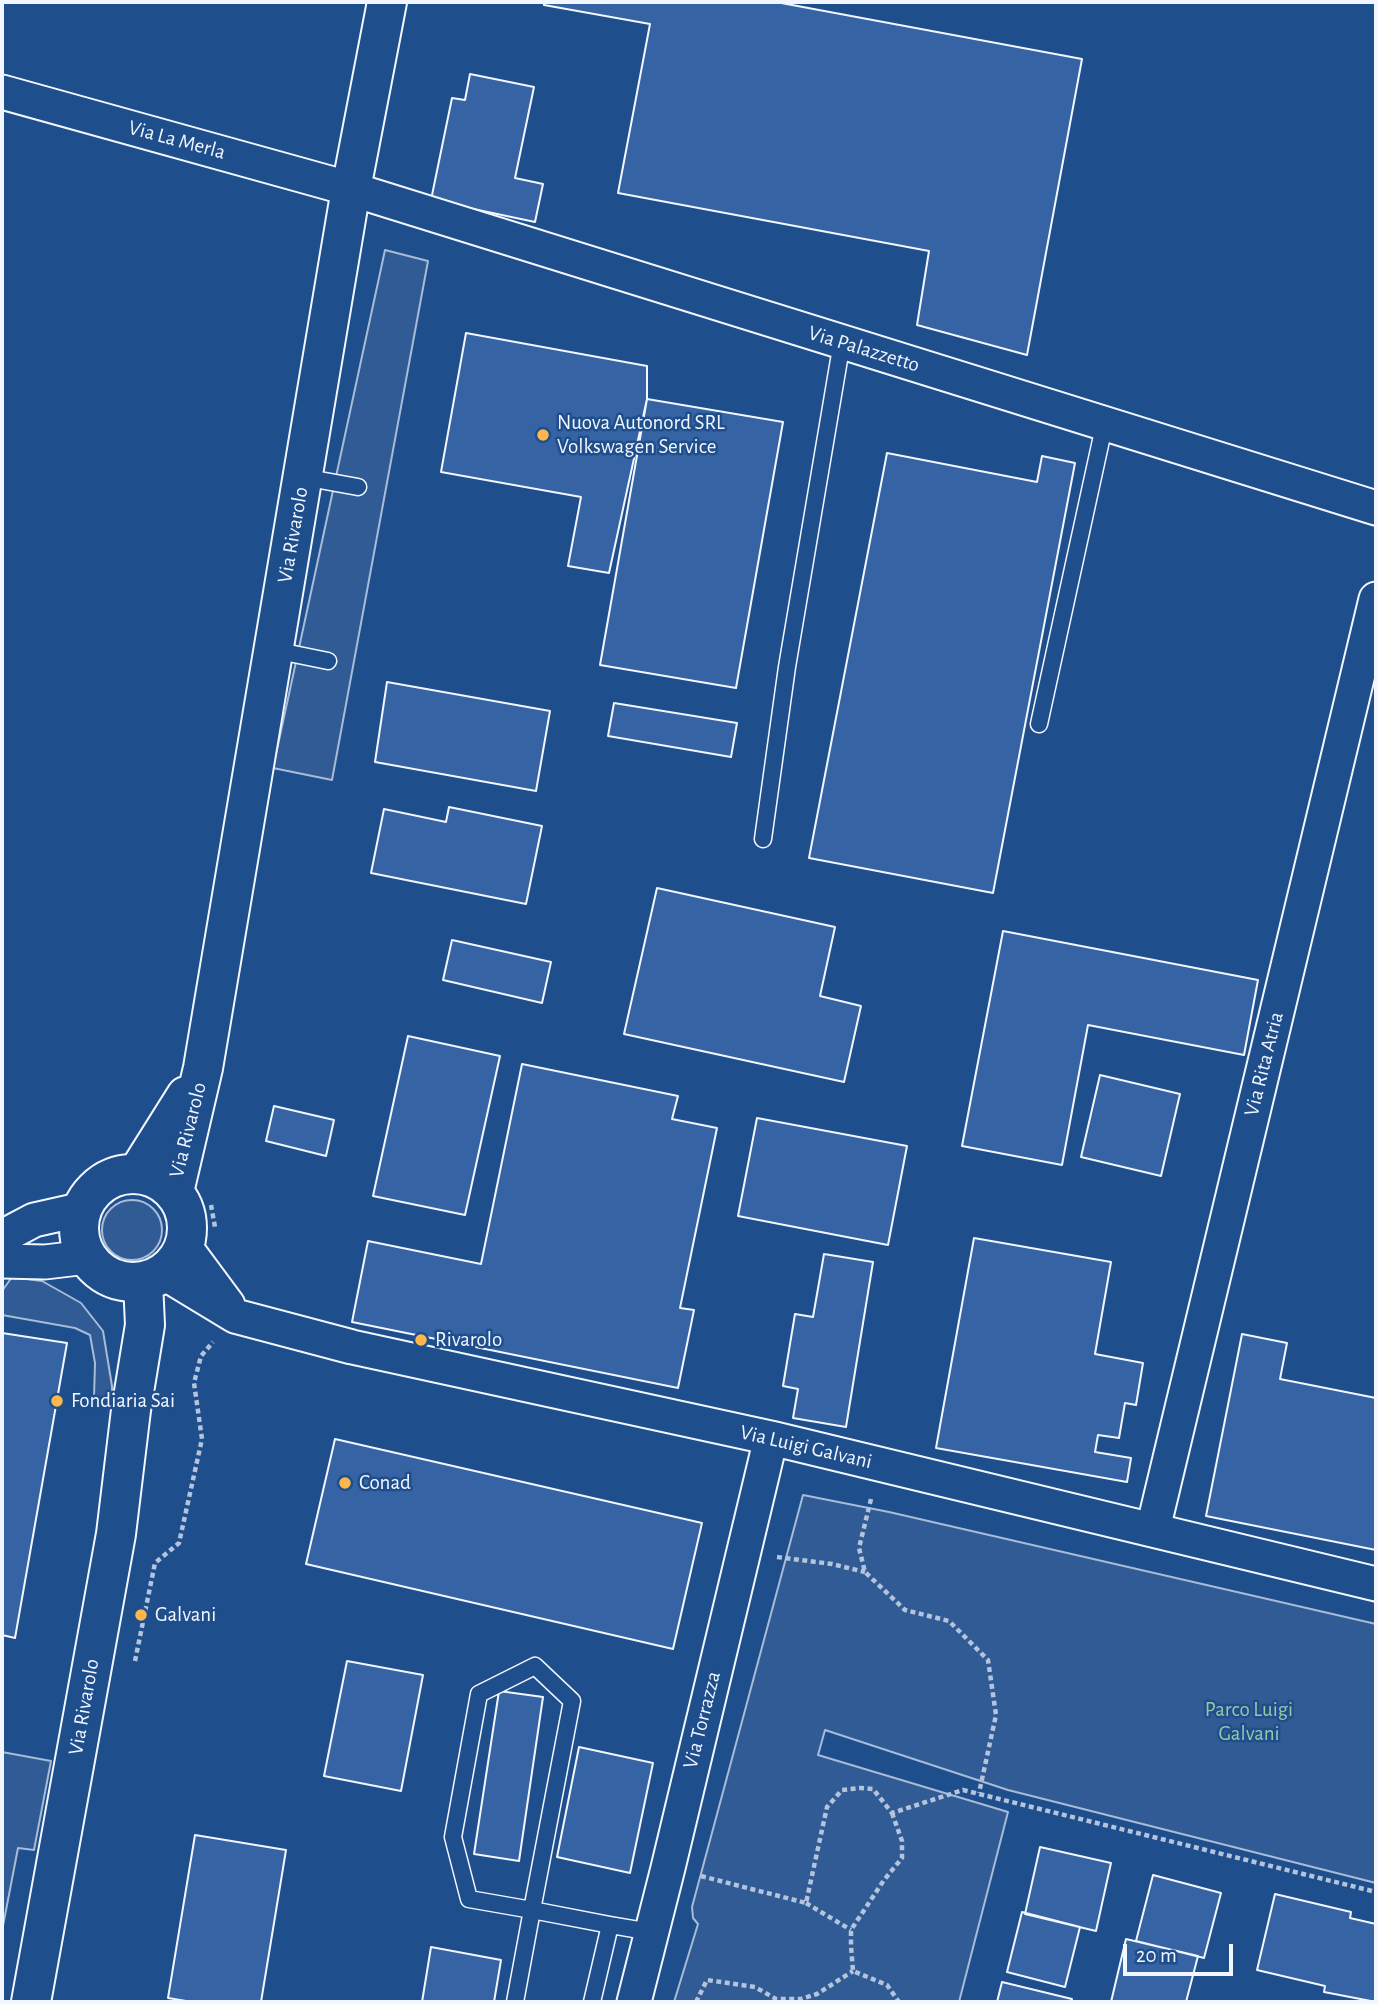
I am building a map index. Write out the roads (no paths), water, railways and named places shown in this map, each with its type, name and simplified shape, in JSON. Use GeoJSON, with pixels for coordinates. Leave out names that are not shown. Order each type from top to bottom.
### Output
{"type":"FeatureCollection","features":[{"type":"Feature","properties":{"kind":"main road","name":"Via Rivarolo"},"geometry":{"type":"LineString","coordinates":[[174,1192],[203,1068],[351,189],[387,2]]}},
{"type":"Feature","properties":{"kind":"main road","name":"Via Rivarolo"},"geometry":{"type":"LineString","coordinates":[[137,1174],[203,1068]]}},
{"type":"Feature","properties":{"kind":"main road"},"geometry":{"type":"LineString","coordinates":[[137,1174],[157,1180],[174,1192],[187,1218],[188,1232],[139,1268],[79,1234],[83,1209],[88,1199],[104,1183],[114,1178],[137,1174]]}},
{"type":"Feature","properties":{"kind":"main road","name":"Via Rivarolo"},"geometry":{"type":"LineString","coordinates":[[31,2002],[116,1534],[131,1410],[139,1268]]}},
{"type":"Feature","properties":{"kind":"street","name":"Via La Merla"},"geometry":{"type":"LineString","coordinates":[[2,92],[351,189]]}},
{"type":"Feature","properties":{"kind":"street","name":"Via Palazzetto"},"geometry":{"type":"LineString","coordinates":[[351,189],[1376,508]]}},
{"type":"Feature","properties":{"kind":"street","name":"Via Rita Atria"},"geometry":{"type":"LineString","coordinates":[[1153,1529],[1376,599]]}},
{"type":"Feature","properties":{"kind":"street"},"geometry":{"type":"LineString","coordinates":[[2,1237],[34,1220],[83,1209]]}},
{"type":"Feature","properties":{"kind":"street"},"geometry":{"type":"LineString","coordinates":[[2,1261],[139,1268]]}},
{"type":"Feature","properties":{"kind":"street","name":"Via Luigi Galvani"},"geometry":{"type":"LineString","coordinates":[[139,1268],[235,1316],[352,1347],[771,1438],[1376,1584]]}},
{"type":"Feature","properties":{"kind":"street","name":"Via Torrazza"},"geometry":{"type":"LineString","coordinates":[[634,2002],[771,1438]]}},
{"type":"Feature","properties":{"kind":"lane"},"geometry":{"type":"LineString","coordinates":[[763,839],[788,667],[842,342]]}},
{"type":"Feature","properties":{"kind":"lane"},"geometry":{"type":"LineString","coordinates":[[1039,724],[1104,422]]}},
{"type":"Feature","properties":{"kind":"lane"},"geometry":{"type":"LineString","coordinates":[[303,477],[358,487]]}},
{"type":"Feature","properties":{"kind":"lane"},"geometry":{"type":"LineString","coordinates":[[274,650],[328,661]]}},
{"type":"Feature","properties":{"kind":"lane"},"geometry":{"type":"LineString","coordinates":[[514,2002],[532,1910],[572,1701],[536,1666],[479,1694],[453,1837],[469,1899],[532,1910],[610,1925],[651,1932]]}},
{"type":"Feature","properties":{"kind":"lane"},"geometry":{"type":"LineString","coordinates":[[592,2002],[610,1925]]}},
{"type":"Feature","properties":{"kind":"place","name":"Nuova Autonord SRL Volkswagen Service"},"geometry":{"type":"Point","coordinates":[543,435]}},
{"type":"Feature","properties":{"kind":"place","name":"Rivarolo"},"geometry":{"type":"Point","coordinates":[421,1340]}},
{"type":"Feature","properties":{"kind":"place","name":"Fondiaria Sai"},"geometry":{"type":"Point","coordinates":[57,1401]}},
{"type":"Feature","properties":{"kind":"place","name":"Conad"},"geometry":{"type":"Point","coordinates":[345,1483]}},
{"type":"Feature","properties":{"kind":"place","name":"Galvani"},"geometry":{"type":"Point","coordinates":[141,1615]}},
{"type":"Feature","properties":{"kind":"park label","name":"Parco Luigi Galvani"},"geometry":{"type":"Point","coordinates":[1249,1722]}}]}
